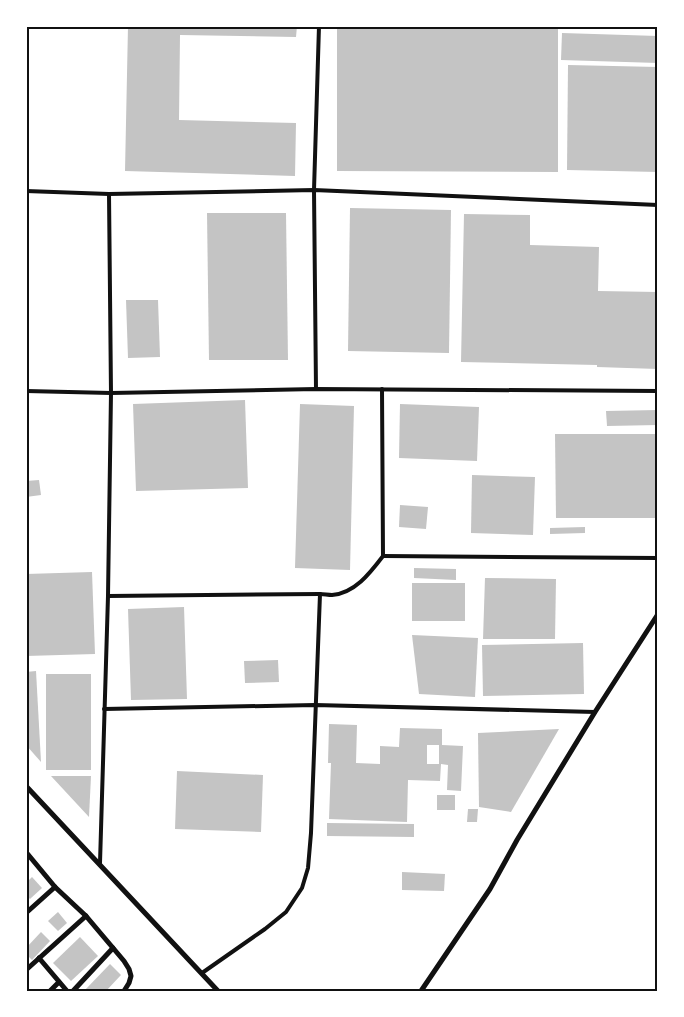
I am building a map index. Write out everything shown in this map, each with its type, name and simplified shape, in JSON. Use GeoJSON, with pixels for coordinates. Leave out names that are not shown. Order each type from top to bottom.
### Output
{"type":"FeatureCollection","features":[{"type":"Feature","properties":{"kind":"street"},"geometry":{"type":"LineString","coordinates":[[421,991],[490,889],[517,840],[594,712],[658,614]]}},
{"type":"Feature","properties":{"kind":"street"},"geometry":{"type":"LineString","coordinates":[[26,786],[218,991]]}},
{"type":"Feature","properties":{"kind":"street"},"geometry":{"type":"LineString","coordinates":[[26,852],[55,887],[86,916],[129,969],[131,976],[124,991]]}},
{"type":"Feature","properties":{"kind":"street"},"geometry":{"type":"LineString","coordinates":[[26,913],[55,887]]}},
{"type":"Feature","properties":{"kind":"street"},"geometry":{"type":"LineString","coordinates":[[26,970],[86,916]]}},
{"type":"Feature","properties":{"kind":"street"},"geometry":{"type":"LineString","coordinates":[[73,991],[113,948]]}},
{"type":"Feature","properties":{"kind":"street"},"geometry":{"type":"LineString","coordinates":[[39,958],[67,991]]}},
{"type":"Feature","properties":{"kind":"street"},"geometry":{"type":"LineString","coordinates":[[50,991],[59,982]]}},
{"type":"Feature","properties":{"kind":"lane"},"geometry":{"type":"LineString","coordinates":[[316,389],[314,190],[319,26]]}},
{"type":"Feature","properties":{"kind":"lane"},"geometry":{"type":"LineString","coordinates":[[26,191],[109,194],[314,190],[658,205]]}},
{"type":"Feature","properties":{"kind":"lane"},"geometry":{"type":"LineString","coordinates":[[100,863],[108,596],[111,393],[109,194]]}},
{"type":"Feature","properties":{"kind":"lane"},"geometry":{"type":"LineString","coordinates":[[26,391],[111,393],[316,389],[658,391]]}},
{"type":"Feature","properties":{"kind":"lane"},"geometry":{"type":"LineString","coordinates":[[108,596],[333,595],[355,587],[370,574],[383,556],[382,389]]}},
{"type":"Feature","properties":{"kind":"lane"},"geometry":{"type":"LineString","coordinates":[[383,556],[658,558]]}},
{"type":"Feature","properties":{"kind":"lane"},"geometry":{"type":"LineString","coordinates":[[202,973],[286,912],[302,888],[308,868],[311,833],[320,594]]}},
{"type":"Feature","properties":{"kind":"lane"},"geometry":{"type":"LineString","coordinates":[[104,709],[315,705],[594,712]]}},
{"type":"Feature","properties":{"kind":"building"},"geometry":{"type":"Polygon","coordinates":[[[128,26],[297,26],[296,37],[180,35],[179,120],[296,123],[295,176],[125,171],[128,26]]]}},
{"type":"Feature","properties":{"kind":"building"},"geometry":{"type":"Polygon","coordinates":[[[337,26],[558,26],[558,172],[337,171],[337,26]]]}},
{"type":"Feature","properties":{"kind":"building"},"geometry":{"type":"Polygon","coordinates":[[[562,33],[658,36],[658,63],[561,60],[562,33]]]}},
{"type":"Feature","properties":{"kind":"building"},"geometry":{"type":"Polygon","coordinates":[[[568,65],[658,67],[658,172],[567,170],[568,65]]]}},
{"type":"Feature","properties":{"kind":"building"},"geometry":{"type":"Polygon","coordinates":[[[350,208],[451,210],[449,353],[348,351],[350,208]]]}},
{"type":"Feature","properties":{"kind":"building"},"geometry":{"type":"Polygon","coordinates":[[[207,213],[286,213],[288,360],[209,360],[207,213]]]}},
{"type":"Feature","properties":{"kind":"building"},"geometry":{"type":"Polygon","coordinates":[[[464,214],[530,215],[530,245],[599,247],[598,291],[658,292],[658,369],[597,367],[597,365],[461,362],[464,214]]]}},
{"type":"Feature","properties":{"kind":"building"},"geometry":{"type":"Polygon","coordinates":[[[126,300],[158,300],[160,357],[128,358],[126,300]]]}},
{"type":"Feature","properties":{"kind":"building"},"geometry":{"type":"Polygon","coordinates":[[[245,400],[248,488],[136,491],[133,404],[245,400]]]}},
{"type":"Feature","properties":{"kind":"building"},"geometry":{"type":"Polygon","coordinates":[[[300,404],[354,406],[350,570],[295,568],[300,404]]]}},
{"type":"Feature","properties":{"kind":"building"},"geometry":{"type":"Polygon","coordinates":[[[400,404],[479,407],[477,461],[399,458],[400,404]]]}},
{"type":"Feature","properties":{"kind":"building"},"geometry":{"type":"Polygon","coordinates":[[[658,410],[658,425],[607,426],[606,411],[658,410]]]}},
{"type":"Feature","properties":{"kind":"building"},"geometry":{"type":"Polygon","coordinates":[[[555,434],[658,434],[658,518],[556,518],[555,434]]]}},
{"type":"Feature","properties":{"kind":"building"},"geometry":{"type":"Polygon","coordinates":[[[472,475],[535,477],[533,535],[471,533],[472,475]]]}},
{"type":"Feature","properties":{"kind":"building"},"geometry":{"type":"Polygon","coordinates":[[[39,480],[41,495],[26,497],[26,481],[39,480]]]}},
{"type":"Feature","properties":{"kind":"building"},"geometry":{"type":"Polygon","coordinates":[[[400,505],[428,507],[426,529],[399,527],[400,505]]]}},
{"type":"Feature","properties":{"kind":"building"},"geometry":{"type":"Polygon","coordinates":[[[585,527],[585,533],[550,534],[550,528],[585,527]]]}},
{"type":"Feature","properties":{"kind":"building"},"geometry":{"type":"Polygon","coordinates":[[[414,568],[456,569],[456,580],[414,578],[414,568]]]}},
{"type":"Feature","properties":{"kind":"building"},"geometry":{"type":"Polygon","coordinates":[[[92,572],[95,654],[26,656],[26,574],[92,572]]]}},
{"type":"Feature","properties":{"kind":"building"},"geometry":{"type":"Polygon","coordinates":[[[485,578],[556,579],[555,639],[483,639],[485,578]]]}},
{"type":"Feature","properties":{"kind":"building"},"geometry":{"type":"Polygon","coordinates":[[[412,583],[465,583],[465,621],[412,621],[412,583]]]}},
{"type":"Feature","properties":{"kind":"building"},"geometry":{"type":"Polygon","coordinates":[[[184,607],[187,699],[131,700],[128,609],[184,607]]]}},
{"type":"Feature","properties":{"kind":"building"},"geometry":{"type":"Polygon","coordinates":[[[412,635],[478,638],[475,697],[419,694],[412,635]]]}},
{"type":"Feature","properties":{"kind":"building"},"geometry":{"type":"Polygon","coordinates":[[[583,643],[584,694],[483,696],[482,645],[583,643]]]}},
{"type":"Feature","properties":{"kind":"building"},"geometry":{"type":"Polygon","coordinates":[[[278,660],[279,682],[245,683],[244,661],[278,660]]]}},
{"type":"Feature","properties":{"kind":"building"},"geometry":{"type":"Polygon","coordinates":[[[36,671],[41,762],[26,745],[26,672],[36,671]]]}},
{"type":"Feature","properties":{"kind":"building"},"geometry":{"type":"Polygon","coordinates":[[[46,674],[91,674],[91,770],[46,770],[46,674]]]}},
{"type":"Feature","properties":{"kind":"building"},"geometry":{"type":"Polygon","coordinates":[[[329,724],[357,725],[356,763],[380,764],[380,746],[399,747],[400,728],[442,729],[442,745],[463,746],[461,791],[447,790],[448,765],[441,764],[440,781],[408,780],[407,822],[329,819],[331,763],[328,763],[329,724]],[[427,745],[427,764],[439,764],[439,745],[427,745]]]}},
{"type":"Feature","properties":{"kind":"building"},"geometry":{"type":"Polygon","coordinates":[[[559,729],[511,812],[479,807],[478,733],[559,729]]]}},
{"type":"Feature","properties":{"kind":"building"},"geometry":{"type":"Polygon","coordinates":[[[177,771],[263,775],[261,832],[175,829],[177,771]]]}},
{"type":"Feature","properties":{"kind":"building"},"geometry":{"type":"Polygon","coordinates":[[[51,776],[91,776],[89,817],[51,776]]]}},
{"type":"Feature","properties":{"kind":"building"},"geometry":{"type":"Polygon","coordinates":[[[437,795],[455,795],[455,810],[437,810],[437,795]]]}},
{"type":"Feature","properties":{"kind":"building"},"geometry":{"type":"Polygon","coordinates":[[[468,809],[478,809],[477,822],[467,822],[468,809]]]}},
{"type":"Feature","properties":{"kind":"building"},"geometry":{"type":"Polygon","coordinates":[[[327,823],[414,824],[414,837],[327,836],[327,823]]]}},
{"type":"Feature","properties":{"kind":"building"},"geometry":{"type":"Polygon","coordinates":[[[402,872],[445,874],[444,891],[402,890],[402,872]]]}},
{"type":"Feature","properties":{"kind":"building"},"geometry":{"type":"Polygon","coordinates":[[[32,877],[42,888],[30,899],[26,895],[26,883],[32,877]]]}},
{"type":"Feature","properties":{"kind":"building"},"geometry":{"type":"Polygon","coordinates":[[[58,912],[67,923],[58,931],[48,921],[58,912]]]}},
{"type":"Feature","properties":{"kind":"building"},"geometry":{"type":"Polygon","coordinates":[[[41,932],[50,941],[32,960],[26,954],[26,948],[41,932]]]}},
{"type":"Feature","properties":{"kind":"building"},"geometry":{"type":"Polygon","coordinates":[[[80,937],[98,956],[71,981],[53,963],[80,937]]]}},
{"type":"Feature","properties":{"kind":"building"},"geometry":{"type":"Polygon","coordinates":[[[110,964],[121,975],[106,991],[84,991],[110,964]]]}}]}
